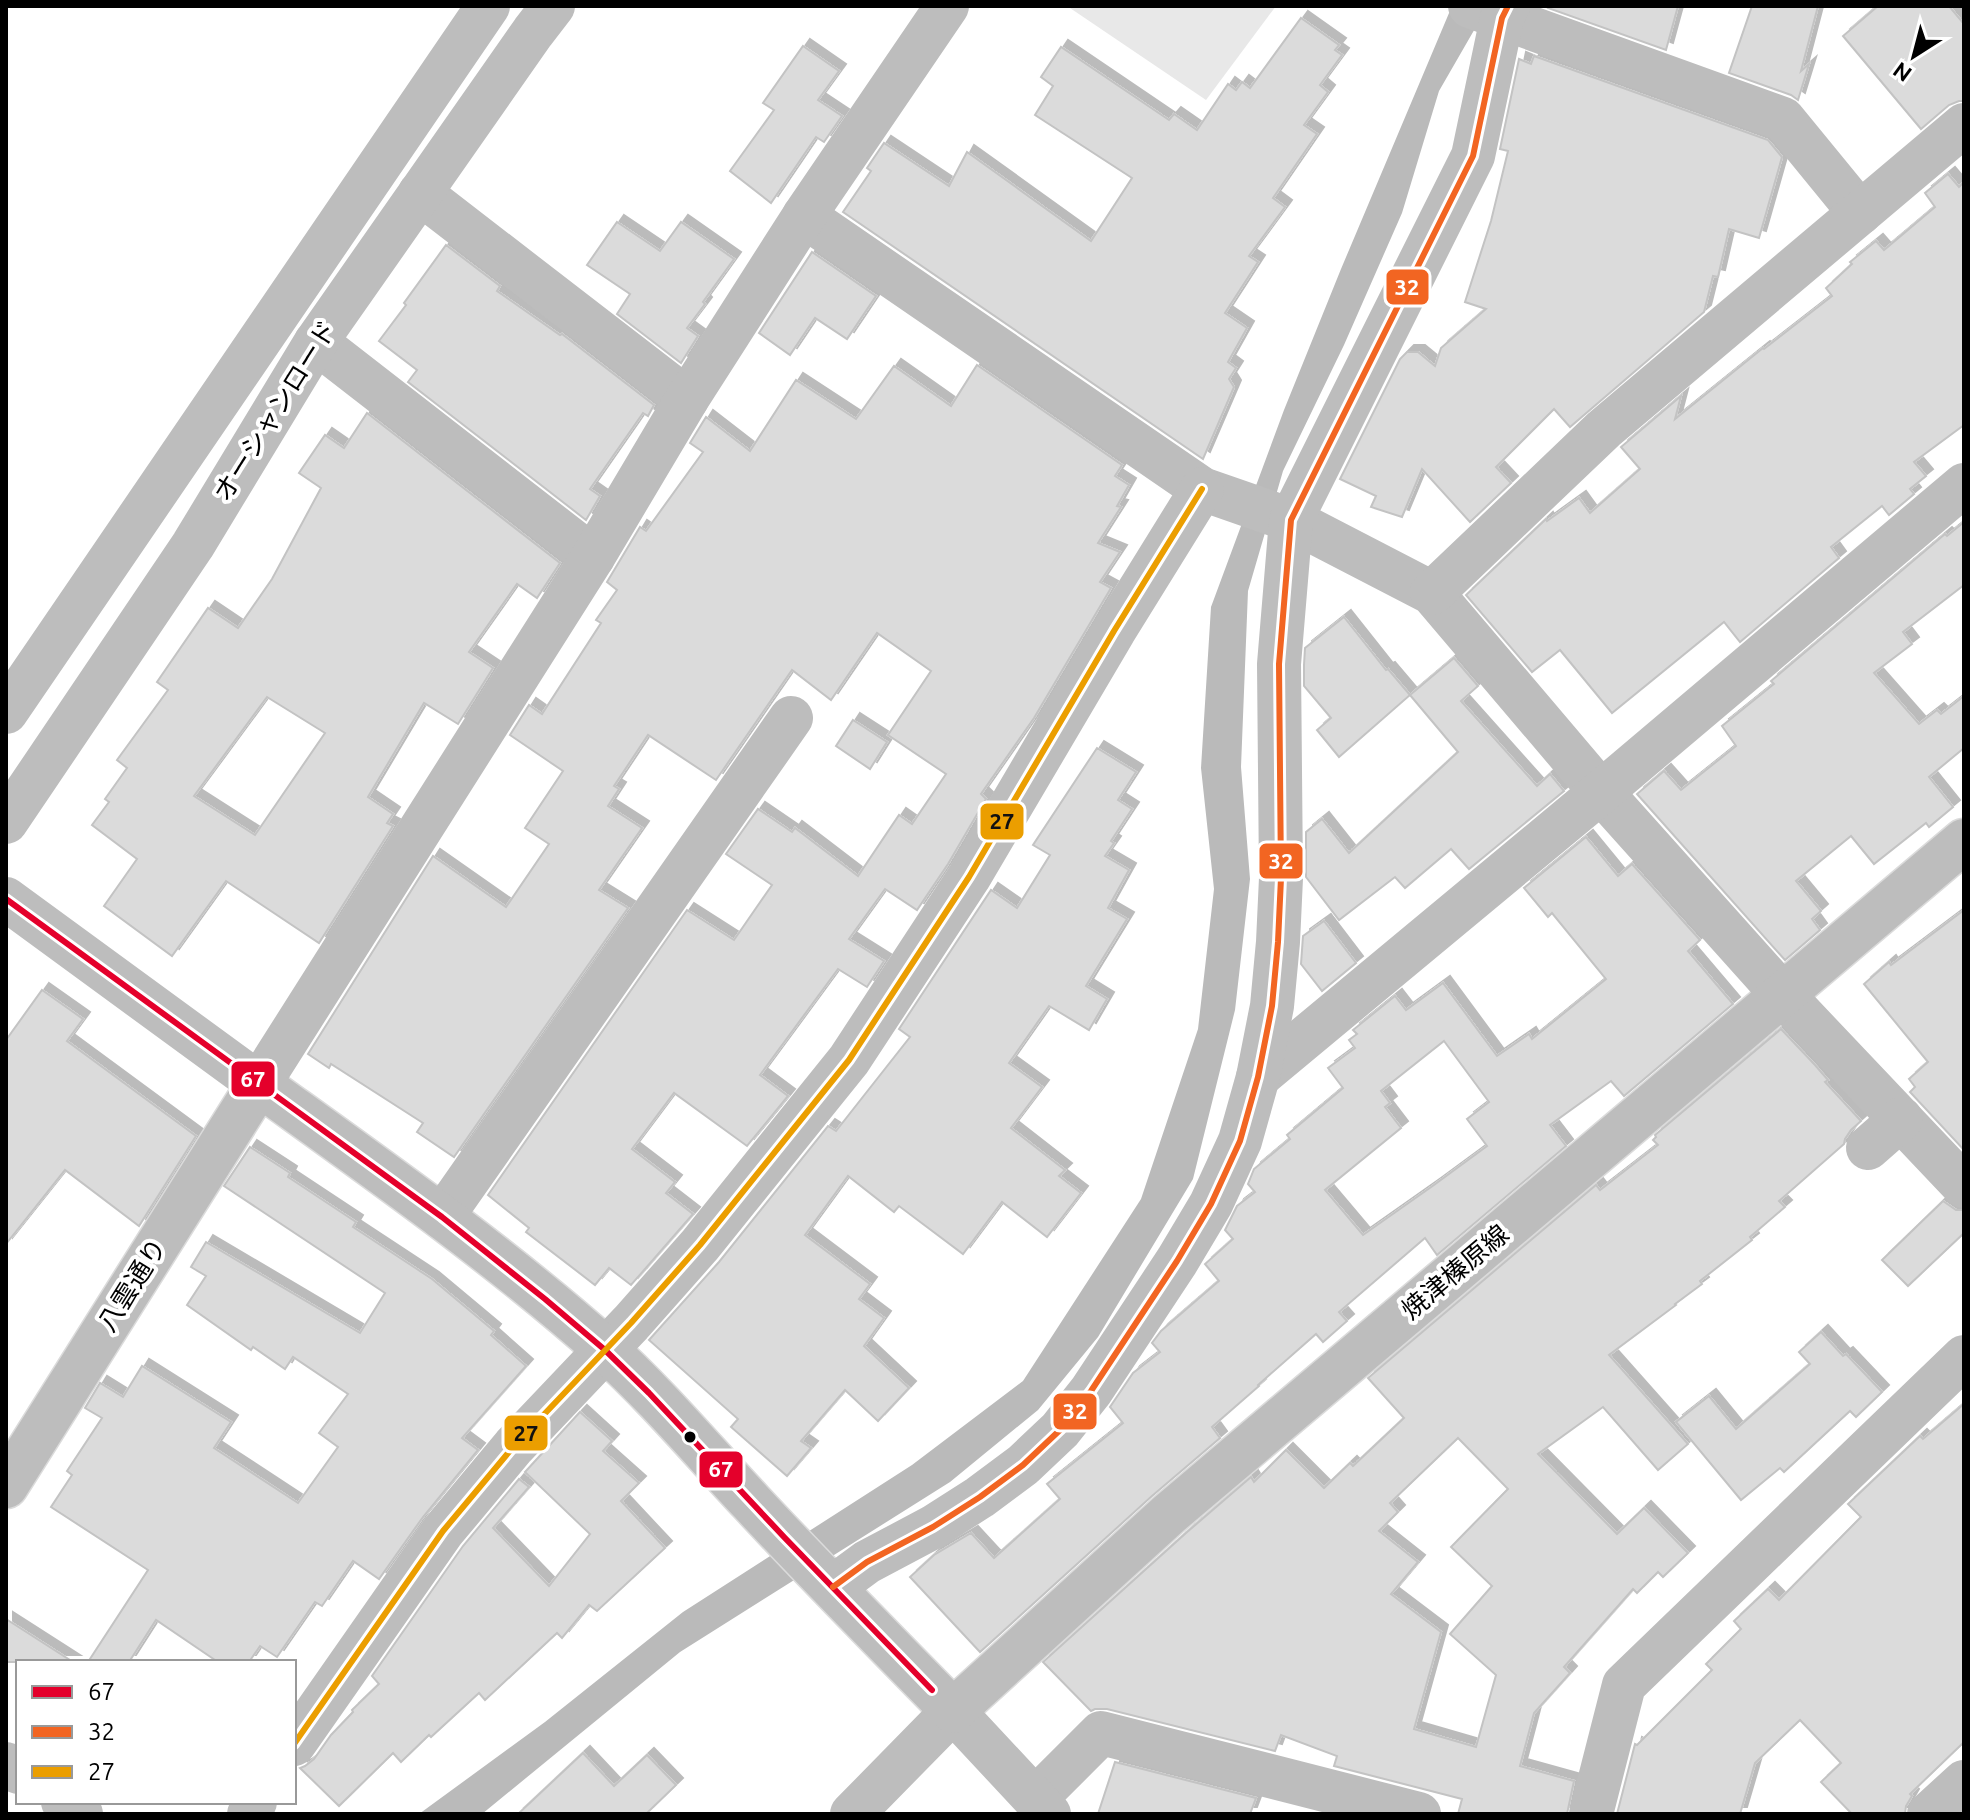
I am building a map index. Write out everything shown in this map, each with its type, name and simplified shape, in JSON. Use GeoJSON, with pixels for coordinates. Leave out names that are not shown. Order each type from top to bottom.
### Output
{"type":"FeatureCollection","features":[{"type":"Feature","properties":{"kind":"street","name":"オーシャンロード"},"geometry":{"type":"LineString","coordinates":[[6,712],[488,6]]}},
{"type":"Feature","properties":{"kind":"street","name":"オーシャンロード"},"geometry":{"type":"LineString","coordinates":[[6,822],[193,545],[316,342],[553,6]]}},
{"type":"Feature","properties":{"kind":"street","name":"八雲通り"},"geometry":{"type":"LineString","coordinates":[[6,1486],[593,557],[687,399],[804,216],[947,6]]}},
{"type":"Feature","properties":{"kind":"street"},"geometry":{"type":"LineString","coordinates":[[826,1580],[933,1527],[980,1497],[1023,1465],[1060,1430],[1091,1391],[1177,1261],[1211,1204],[1240,1141],[1258,1077],[1272,1006],[1278,942],[1281,878],[1279,664],[1291,520],[1473,156],[1493,10],[1783,119],[1860,213]]}},
{"type":"Feature","properties":{"kind":"street"},"geometry":{"type":"LineString","coordinates":[[1432,593],[1604,429],[1964,125]]}},
{"type":"Feature","properties":{"kind":"street"},"geometry":{"type":"LineString","coordinates":[[420,193],[687,399]]}},
{"type":"Feature","properties":{"kind":"street"},"geometry":{"type":"LineString","coordinates":[[804,216],[1202,489],[1291,520],[1432,593],[1601,792],[1782,994],[1964,1186]]}},
{"type":"Feature","properties":{"kind":"street"},"geometry":{"type":"LineString","coordinates":[[316,342],[593,557]]}},
{"type":"Feature","properties":{"kind":"street"},"geometry":{"type":"LineString","coordinates":[[1258,1077],[1964,485]]}},
{"type":"Feature","properties":{"kind":"street"},"geometry":{"type":"LineString","coordinates":[[296,1741],[443,1531],[514,1446],[700,1245],[849,1060],[969,877],[1202,489]]}},
{"type":"Feature","properties":{"kind":"street"},"geometry":{"type":"LineString","coordinates":[[442,1217],[791,718]]}},
{"type":"Feature","properties":{"kind":"street","name":"焼津榛原線"},"geometry":{"type":"LineString","coordinates":[[852,1814],[953,1711],[1169,1514],[1964,841]]}},
{"type":"Feature","properties":{"kind":"street"},"geometry":{"type":"LineString","coordinates":[[6,899],[442,1217],[605,1350],[1042,1806],[1101,1733],[1348,1805],[1419,1814]]}},
{"type":"Feature","properties":{"kind":"street"},"geometry":{"type":"LineString","coordinates":[[1868,1148],[1901,1119]]}},
{"type":"Feature","properties":{"kind":"street"},"geometry":{"type":"LineString","coordinates":[[1591,1814],[1624,1685],[1964,1357]]}},
{"type":"Feature","properties":{"kind":"street"},"geometry":{"type":"LineString","coordinates":[[1929,1814],[1964,1782]]}},
{"type":"Feature","properties":{"kind":"shaded area"},"geometry":{"type":"Polygon","coordinates":[[[1067,6],[1276,6],[1206,100],[1067,6]]]}},
{"type":"Feature","properties":{"kind":"shaded area"},"geometry":{"type":"Polygon","coordinates":[[[1452,6],[1488,6],[1439,91],[1402,213],[1344,345],[1283,471],[1248,591],[1241,767],[1250,879],[1235,1010],[1193,1179],[1098,1337],[1038,1410],[950,1482],[680,1652],[482,1814],[419,1814],[545,1722],[683,1612],[912,1465],[1023,1381],[1141,1199],[1198,1029],[1214,889],[1201,768],[1211,607],[1284,410],[1452,6]]]}},
{"type":"Feature","properties":{"kind":"building"},"geometry":{"type":"Polygon","coordinates":[[[1549,6],[1678,6],[1666,50],[1549,6]]]}},
{"type":"Feature","properties":{"kind":"building"},"geometry":{"type":"Polygon","coordinates":[[[1752,6],[1818,6],[1801,71],[1809,64],[1798,100],[1729,73],[1752,6]]]}},
{"type":"Feature","properties":{"kind":"building"},"geometry":{"type":"Polygon","coordinates":[[[1878,6],[1949,6],[1964,24],[1964,101],[1949,105],[1921,129],[1843,36],[1878,6]]]}},
{"type":"Feature","properties":{"kind":"building"},"geometry":{"type":"Polygon","coordinates":[[[1301,18],[1339,45],[1335,50],[1342,55],[1320,85],[1328,92],[1304,125],[1317,134],[1273,198],[1285,207],[1249,256],[1258,262],[1225,313],[1247,328],[1228,362],[1236,368],[1229,379],[1234,387],[1203,459],[843,212],[871,171],[867,168],[884,143],[949,186],[967,152],[1091,241],[1132,178],[1035,115],[1053,86],[1041,77],[1061,47],[1169,120],[1174,114],[1197,130],[1228,84],[1236,90],[1242,82],[1250,88],[1301,18]]]}},
{"type":"Feature","properties":{"kind":"building"},"geometry":{"type":"Polygon","coordinates":[[[803,46],[839,71],[818,100],[842,116],[824,142],[816,137],[771,203],[730,171],[774,110],[763,103],[803,46]]]}},
{"type":"Feature","properties":{"kind":"building"},"geometry":{"type":"Polygon","coordinates":[[[1534,56],[1768,140],[1782,157],[1759,238],[1729,229],[1718,277],[1713,276],[1704,312],[1570,427],[1554,409],[1496,467],[1511,483],[1470,522],[1422,469],[1402,517],[1371,507],[1376,496],[1340,479],[1400,359],[1407,352],[1418,352],[1435,366],[1441,348],[1486,309],[1465,302],[1491,221],[1508,151],[1500,149],[1519,59],[1531,64],[1534,56]]]}},
{"type":"Feature","properties":{"kind":"building"},"geometry":{"type":"Polygon","coordinates":[[[1948,174],[1959,187],[1964,182],[1964,425],[1914,462],[1926,476],[1910,489],[1914,494],[1889,515],[1882,506],[1831,547],[1839,558],[1740,642],[1724,622],[1612,713],[1560,650],[1532,672],[1466,595],[1546,519],[1579,498],[1590,513],[1640,469],[1621,447],[1681,396],[1675,419],[1832,296],[1826,288],[1852,264],[1850,262],[1876,241],[1884,250],[1935,207],[1925,193],[1948,174]]]}},
{"type":"Feature","properties":{"kind":"building"},"geometry":{"type":"Polygon","coordinates":[[[617,222],[660,251],[681,222],[734,259],[687,328],[698,336],[681,363],[617,314],[630,294],[587,265],[617,222]]]}},
{"type":"Feature","properties":{"kind":"building"},"geometry":{"type":"Polygon","coordinates":[[[446,245],[500,286],[497,291],[562,334],[654,405],[648,416],[643,413],[590,489],[600,496],[586,520],[408,382],[417,370],[379,341],[446,245]]]}},
{"type":"Feature","properties":{"kind":"building"},"geometry":{"type":"Polygon","coordinates":[[[812,252],[876,296],[847,339],[815,318],[790,355],[759,333],[812,252]]]}},
{"type":"Feature","properties":{"kind":"building"},"geometry":{"type":"Polygon","coordinates":[[[977,365],[1122,465],[1115,476],[1129,485],[1117,506],[1121,507],[1098,543],[1120,552],[1100,582],[1111,588],[1034,718],[981,794],[986,799],[917,910],[885,889],[849,939],[884,961],[867,987],[838,969],[760,1075],[788,1096],[747,1146],[674,1093],[632,1149],[675,1182],[666,1193],[693,1214],[631,1285],[609,1268],[595,1285],[526,1232],[529,1228],[488,1195],[687,910],[734,940],[772,885],[726,854],[758,809],[792,832],[795,828],[858,876],[899,815],[912,824],[946,774],[888,735],[931,671],[877,633],[831,700],[792,670],[716,780],[648,735],[614,786],[619,789],[608,806],[642,828],[599,890],[628,908],[454,1157],[417,1132],[423,1123],[331,1064],[329,1068],[308,1054],[433,856],[506,907],[549,844],[525,828],[563,771],[510,735],[529,705],[542,714],[601,623],[596,620],[617,590],[607,582],[640,527],[646,531],[703,452],[690,443],[706,417],[750,451],[796,380],[856,419],[894,366],[951,406],[977,365]]]}},
{"type":"Feature","properties":{"kind":"building"},"geometry":{"type":"Polygon","coordinates":[[[367,413],[560,563],[537,598],[517,584],[469,652],[493,668],[458,724],[424,703],[368,797],[393,814],[387,823],[393,826],[319,943],[226,881],[172,956],[104,906],[137,859],[92,825],[109,802],[105,799],[127,768],[117,760],[168,690],[157,682],[208,608],[238,628],[272,579],[321,488],[299,473],[325,435],[344,448],[367,413]],[[267,697],[194,796],[255,835],[325,733],[267,697]]]}},
{"type":"Feature","properties":{"kind":"building"},"geometry":{"type":"Polygon","coordinates":[[[1964,522],[1964,585],[1903,632],[1912,644],[1874,673],[1919,724],[1937,710],[1941,714],[1964,696],[1964,748],[1929,777],[1953,807],[1929,827],[1926,823],[1874,864],[1851,836],[1796,881],[1821,911],[1812,919],[1820,930],[1785,960],[1637,794],[1664,771],[1681,790],[1736,746],[1722,726],[1945,534],[1947,536],[1964,522]]]}},
{"type":"Feature","properties":{"kind":"building"},"geometry":{"type":"Polygon","coordinates":[[[1344,617],[1410,695],[1339,757],[1317,730],[1331,718],[1304,686],[1304,665],[1305,648],[1344,617]]]}},
{"type":"Feature","properties":{"kind":"building"},"geometry":{"type":"Polygon","coordinates":[[[1454,658],[1478,686],[1461,701],[1537,786],[1550,774],[1564,791],[1469,869],[1451,849],[1405,888],[1395,877],[1339,920],[1306,877],[1306,832],[1322,819],[1349,853],[1458,752],[1410,695],[1454,658]]]}},
{"type":"Feature","properties":{"kind":"building"},"geometry":{"type":"Polygon","coordinates":[[[853,720],[887,742],[870,769],[836,746],[853,720]]]}},
{"type":"Feature","properties":{"kind":"building"},"geometry":{"type":"Polygon","coordinates":[[[1097,748],[1136,772],[1118,800],[1132,809],[1105,856],[1129,870],[1108,908],[1127,919],[1086,986],[1107,999],[1089,1030],[1049,1006],[1009,1063],[1042,1087],[1011,1128],[1065,1170],[1059,1176],[1081,1193],[1047,1237],[1002,1202],[963,1254],[899,1206],[894,1212],[848,1176],[805,1235],[870,1284],[859,1299],[884,1318],[864,1346],[909,1388],[878,1421],[845,1390],[801,1441],[811,1448],[787,1476],[731,1427],[738,1419],[649,1340],[719,1262],[828,1126],[836,1131],[910,1037],[899,1029],[991,890],[1017,908],[1050,855],[1033,845],[1097,748]]]}},
{"type":"Feature","properties":{"kind":"building"},"geometry":{"type":"Polygon","coordinates":[[[1586,837],[1618,876],[1632,864],[1700,940],[1688,951],[1733,1004],[1624,1096],[1611,1081],[1550,1125],[1566,1146],[1437,1255],[1425,1238],[1339,1312],[1347,1321],[1323,1342],[1316,1334],[1258,1385],[1212,1427],[1220,1438],[980,1652],[910,1577],[934,1555],[971,1533],[994,1558],[1060,1499],[1047,1484],[1123,1423],[1110,1407],[1133,1373],[1160,1352],[1152,1343],[1161,1331],[1219,1281],[1205,1264],[1233,1239],[1225,1230],[1237,1206],[1255,1192],[1248,1184],[1254,1169],[1290,1139],[1287,1135],[1343,1088],[1328,1068],[1355,1048],[1349,1040],[1357,1034],[1353,1030],[1395,996],[1406,1010],[1443,983],[1497,1056],[1529,1034],[1532,1039],[1606,979],[1552,913],[1548,917],[1524,888],[1586,837]],[[1444,1041],[1381,1091],[1390,1103],[1385,1107],[1401,1128],[1325,1190],[1363,1235],[1487,1146],[1467,1119],[1489,1102],[1444,1041]]]}},
{"type":"Feature","properties":{"kind":"building"},"geometry":{"type":"Polygon","coordinates":[[[1964,910],[1964,1150],[1910,1092],[1915,1087],[1909,1079],[1928,1062],[1864,984],[1889,962],[1891,965],[1964,910]]]}},
{"type":"Feature","properties":{"kind":"building"},"geometry":{"type":"Polygon","coordinates":[[[1324,921],[1356,963],[1322,991],[1301,964],[1303,936],[1324,921]]]}},
{"type":"Feature","properties":{"kind":"building"},"geometry":{"type":"Polygon","coordinates":[[[42,990],[83,1019],[67,1041],[196,1136],[139,1226],[65,1170],[6,1244],[6,1040],[42,990]]]}},
{"type":"Feature","properties":{"kind":"building"},"geometry":{"type":"Polygon","coordinates":[[[1781,1029],[1861,1121],[1851,1130],[1844,1144],[1779,1201],[1785,1207],[1750,1237],[1752,1240],[1700,1281],[1702,1284],[1676,1305],[1609,1355],[1688,1444],[1658,1470],[1603,1407],[1538,1454],[1617,1534],[1644,1508],[1688,1553],[1663,1577],[1658,1572],[1637,1593],[1633,1589],[1564,1667],[1570,1673],[1534,1713],[1520,1766],[1574,1781],[1567,1814],[1458,1814],[1462,1799],[1334,1766],[1337,1756],[1281,1735],[1275,1751],[1107,1709],[1091,1711],[1043,1662],[1186,1533],[1251,1477],[1254,1482],[1286,1450],[1324,1488],[1350,1463],[1353,1466],[1404,1418],[1368,1378],[1596,1185],[1600,1190],[1658,1145],[1653,1140],[1655,1135],[1781,1029]],[[1458,1438],[1390,1503],[1398,1512],[1379,1531],[1418,1562],[1391,1594],[1441,1632],[1414,1729],[1476,1747],[1496,1675],[1450,1634],[1492,1586],[1451,1547],[1508,1489],[1458,1438]]]}},
{"type":"Feature","properties":{"kind":"building"},"geometry":{"type":"Polygon","coordinates":[[[250,1147],[290,1173],[288,1177],[356,1222],[353,1227],[432,1279],[494,1331],[491,1335],[526,1366],[462,1438],[478,1450],[423,1517],[379,1579],[353,1561],[322,1606],[315,1602],[277,1657],[260,1646],[250,1660],[215,1660],[156,1620],[130,1660],[89,1660],[148,1570],[51,1507],[72,1475],[67,1471],[102,1418],[85,1408],[100,1383],[123,1397],[142,1366],[231,1422],[214,1448],[298,1503],[338,1447],[319,1433],[348,1394],[293,1357],[285,1369],[253,1347],[251,1350],[187,1305],[206,1276],[191,1267],[206,1242],[360,1333],[385,1293],[224,1186],[250,1147]]]}},
{"type":"Feature","properties":{"kind":"building"},"geometry":{"type":"Polygon","coordinates":[[[1943,1201],[1956,1210],[1964,1210],[1964,1233],[1908,1286],[1882,1260],[1943,1201]]]}},
{"type":"Feature","properties":{"kind":"building"},"geometry":{"type":"Polygon","coordinates":[[[1821,1332],[1882,1392],[1856,1417],[1850,1411],[1784,1472],[1780,1468],[1741,1500],[1676,1422],[1709,1396],[1736,1429],[1810,1364],[1799,1352],[1821,1332]]]}},
{"type":"Feature","properties":{"kind":"building"},"geometry":{"type":"Polygon","coordinates":[[[1964,1404],[1964,1742],[1910,1794],[1912,1796],[1905,1814],[1852,1814],[1821,1782],[1841,1763],[1800,1720],[1755,1763],[1740,1814],[1617,1814],[1635,1744],[1712,1670],[1706,1664],[1741,1629],[1734,1621],[1768,1589],[1779,1600],[1861,1517],[1848,1504],[1920,1436],[1923,1439],[1964,1404]]]}},
{"type":"Feature","properties":{"kind":"building"},"geometry":{"type":"Polygon","coordinates":[[[580,1412],[612,1441],[603,1451],[639,1483],[621,1501],[665,1548],[597,1611],[589,1605],[562,1638],[557,1633],[485,1700],[479,1693],[401,1762],[393,1753],[339,1806],[300,1768],[314,1759],[352,1710],[379,1684],[372,1676],[463,1546],[519,1479],[529,1487],[493,1528],[549,1586],[590,1534],[525,1472],[580,1412]]]}},
{"type":"Feature","properties":{"kind":"building"},"geometry":{"type":"Polygon","coordinates":[[[6,1619],[70,1660],[16,1660],[6,1662],[6,1619]]]}},
{"type":"Feature","properties":{"kind":"building"},"geometry":{"type":"Polygon","coordinates":[[[583,1753],[614,1786],[647,1755],[676,1785],[646,1814],[518,1814],[583,1753]]]}},
{"type":"Feature","properties":{"kind":"building"},"geometry":{"type":"Polygon","coordinates":[[[1115,1762],[1256,1798],[1250,1814],[1098,1814],[1115,1762]]]}},
{"type":"Feature","properties":{"kind":"transit line","name":"32"},"geometry":{"type":"LineString","coordinates":[[833,1587],[867,1562],[933,1527],[980,1497],[1023,1465],[1060,1430],[1091,1391],[1177,1261],[1211,1204],[1240,1141],[1258,1077],[1272,1006],[1278,942],[1281,878],[1279,664],[1291,520],[1473,156],[1502,18],[1508,6]]}},
{"type":"Feature","properties":{"kind":"transit line","name":"27"},"geometry":{"type":"LineString","coordinates":[[296,1741],[443,1531],[514,1446],[700,1245],[849,1060],[969,877],[1202,489]]}},
{"type":"Feature","properties":{"kind":"transit line","name":"67"},"geometry":{"type":"LineString","coordinates":[[6,899],[442,1217],[605,1350],[932,1690]]}}]}
